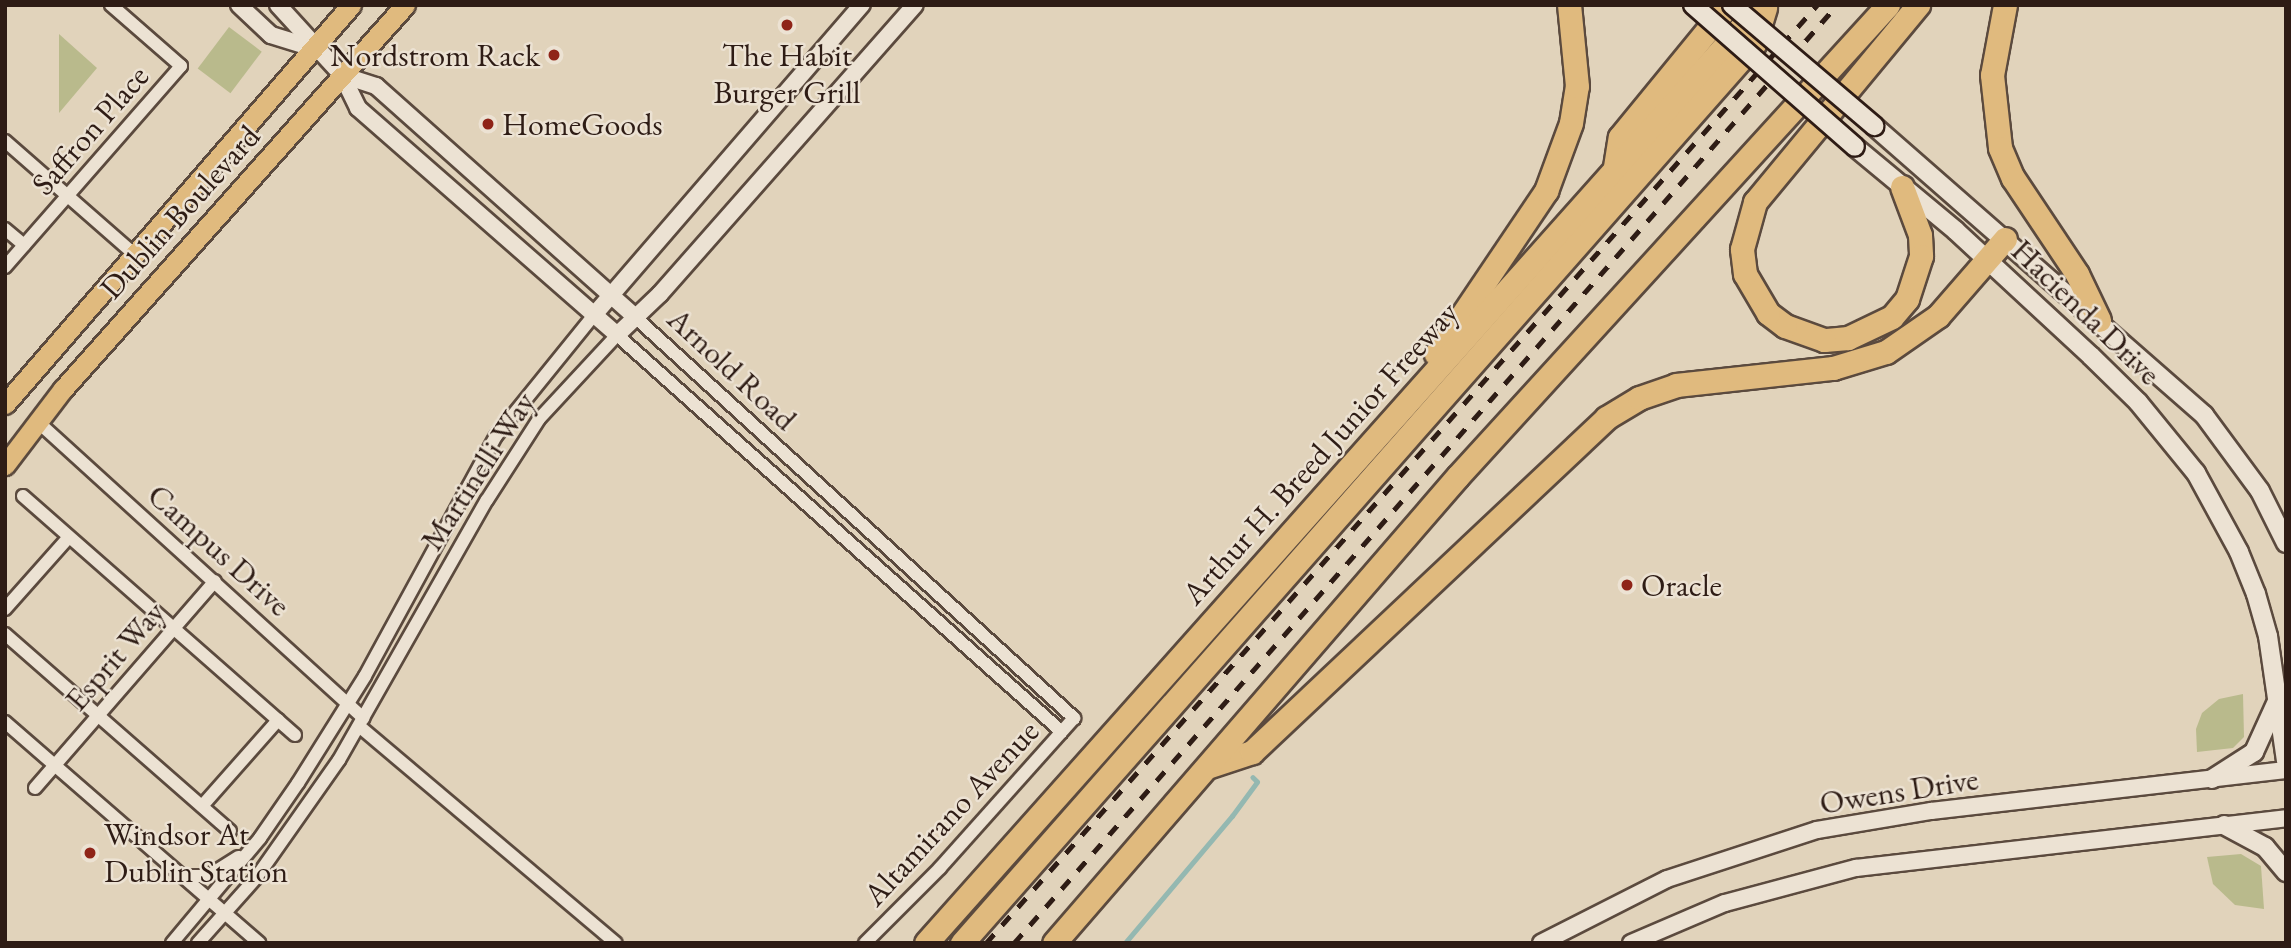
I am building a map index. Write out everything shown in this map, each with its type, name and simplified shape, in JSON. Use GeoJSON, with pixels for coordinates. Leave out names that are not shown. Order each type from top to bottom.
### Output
{"type":"FeatureCollection","features":[{"type":"Feature","properties":{"kind":"highway"},"geometry":{"type":"LineString","coordinates":[[1422,383],[1443,338],[1530,221],[1546,191],[1571,123],[1577,86],[1569,5]]}},
{"type":"Feature","properties":{"kind":"highway"},"geometry":{"type":"LineString","coordinates":[[1614,173],[1620,137],[1730,5]]}},
{"type":"Feature","properties":{"kind":"highway"},"geometry":{"type":"LineString","coordinates":[[962,943],[1754,44],[1764,5]]}},
{"type":"Feature","properties":{"kind":"highway","name":"Arthur H. Breed Junior Freeway"},"geometry":{"type":"LineString","coordinates":[[926,943],[1422,383],[1764,5]]}},
{"type":"Feature","properties":{"kind":"highway"},"geometry":{"type":"LineString","coordinates":[[1054,943],[1210,766],[1458,476],[1888,5]]}},
{"type":"Feature","properties":{"kind":"highway"},"geometry":{"type":"LineString","coordinates":[[1902,187],[1917,227],[1921,256],[1907,299],[1892,317],[1871,330],[1824,340],[1784,326],[1768,313],[1745,274],[1742,249],[1755,202],[1918,5]]}},
{"type":"Feature","properties":{"kind":"highway"},"geometry":{"type":"LineString","coordinates":[[2005,5],[1992,75],[2000,148],[2013,178],[2077,274],[2099,320]]}},
{"type":"Feature","properties":{"kind":"highway"},"geometry":{"type":"LineString","coordinates":[[1210,766],[1252,752],[1606,418],[1639,398],[1676,385],[1833,368],[1874,357],[1938,316],[1990,261],[2005,239]]}},
{"type":"Feature","properties":{"kind":"main road","name":"Dublin Boulevard"},"geometry":{"type":"LineString","coordinates":[[5,404],[133,253],[351,5]]}},
{"type":"Feature","properties":{"kind":"main road","name":"Dublin Boulevard"},"geometry":{"type":"LineString","coordinates":[[5,465],[38,422],[405,5]]}},
{"type":"Feature","properties":{"kind":"main road","name":"Hacienda Drive"},"geometry":{"type":"LineString","coordinates":[[1693,5],[1990,261],[2138,402],[2196,473],[2239,552],[2256,594],[2278,699],[2286,761]]}},
{"type":"Feature","properties":{"kind":"main road","name":"Hacienda Drive"},"geometry":{"type":"LineString","coordinates":[[1730,5],[2099,320],[2218,432],[2260,491],[2286,543]]}},
{"type":"Feature","properties":{"kind":"main road"},"geometry":{"type":"LineString","coordinates":[[2212,779],[2254,751],[2278,699]]}},
{"type":"Feature","properties":{"kind":"main road"},"geometry":{"type":"LineString","coordinates":[[2224,825],[2265,847],[2286,872]]}},
{"type":"Feature","properties":{"kind":"street","name":"Saffron Place"},"geometry":{"type":"LineString","coordinates":[[5,267],[181,66],[111,5]]}},
{"type":"Feature","properties":{"kind":"street","name":"Arnold Road"},"geometry":{"type":"LineString","coordinates":[[239,5],[271,35],[313,48]]}},
{"type":"Feature","properties":{"kind":"street","name":"Arnold Road"},"geometry":{"type":"LineString","coordinates":[[278,5],[313,48],[342,75],[358,108],[617,335],[835,534],[1062,732]]}},
{"type":"Feature","properties":{"kind":"street","name":"Martinelli Way"},"geometry":{"type":"LineString","coordinates":[[172,943],[210,900],[281,808],[349,705],[496,436],[594,315],[862,5]]}},
{"type":"Feature","properties":{"kind":"street","name":"Martinelli Way"},"geometry":{"type":"LineString","coordinates":[[198,943],[290,833],[361,722],[486,500],[538,419],[635,317],[915,5]]}},
{"type":"Feature","properties":{"kind":"street","name":"Arnold Road"},"geometry":{"type":"LineString","coordinates":[[342,75],[376,86],[612,295],[1074,718]]}},
{"type":"Feature","properties":{"kind":"street"},"geometry":{"type":"LineString","coordinates":[[5,141],[133,253]]}},
{"type":"Feature","properties":{"kind":"street"},"geometry":{"type":"LineString","coordinates":[[5,229],[24,245]]}},
{"type":"Feature","properties":{"kind":"street","name":"Campus Drive"},"geometry":{"type":"LineString","coordinates":[[38,422],[349,705],[361,722],[616,943]]}},
{"type":"Feature","properties":{"kind":"street"},"geometry":{"type":"LineString","coordinates":[[23,496],[295,735]]}},
{"type":"Feature","properties":{"kind":"street"},"geometry":{"type":"LineString","coordinates":[[5,609],[69,537]]}},
{"type":"Feature","properties":{"kind":"street","name":"Esprit Way"},"geometry":{"type":"LineString","coordinates":[[35,788],[215,581]]}},
{"type":"Feature","properties":{"kind":"street"},"geometry":{"type":"LineString","coordinates":[[5,634],[230,831]]}},
{"type":"Feature","properties":{"kind":"street","name":"Altamirano Avenue"},"geometry":{"type":"LineString","coordinates":[[865,943],[940,868],[1074,718]]}},
{"type":"Feature","properties":{"kind":"street"},"geometry":{"type":"LineString","coordinates":[[202,806],[278,720]]}},
{"type":"Feature","properties":{"kind":"street"},"geometry":{"type":"LineString","coordinates":[[5,722],[260,943]]}},
{"type":"Feature","properties":{"kind":"street","name":"Owens Drive"},"geometry":{"type":"LineString","coordinates":[[1541,943],[1667,879],[1817,830],[1931,811],[2286,770]]}},
{"type":"Feature","properties":{"kind":"street","name":"Martinelli Way"},"geometry":{"type":"LineString","coordinates":[[182,876],[208,876],[238,859],[281,808]]}},
{"type":"Feature","properties":{"kind":"street"},"geometry":{"type":"LineString","coordinates":[[1631,943],[1725,903],[1830,873],[2286,818]]}},
{"type":"Feature","properties":{"kind":"green space"},"geometry":{"type":"Polygon","coordinates":[[[229,27],[262,52],[230,93],[198,69],[229,27]]]}},
{"type":"Feature","properties":{"kind":"green space"},"geometry":{"type":"Polygon","coordinates":[[[59,34],[97,68],[59,113],[59,34]]]}},
{"type":"Feature","properties":{"kind":"green space"},"geometry":{"type":"Polygon","coordinates":[[[2243,694],[2244,737],[2233,748],[2197,752],[2196,729],[2202,713],[2219,699],[2243,694]]]}},
{"type":"Feature","properties":{"kind":"green space"},"geometry":{"type":"Polygon","coordinates":[[[2241,854],[2261,866],[2264,909],[2235,905],[2213,884],[2207,857],[2241,854]]]}},
{"type":"Feature","properties":{"kind":"waterway"},"geometry":{"type":"LineString","coordinates":[[1125,943],[1232,816],[1257,782],[1253,778]]}},
{"type":"Feature","properties":{"kind":"railway"},"geometry":{"type":"LineString","coordinates":[[986,943],[1817,5]]}},
{"type":"Feature","properties":{"kind":"railway"},"geometry":{"type":"LineString","coordinates":[[1014,943],[1837,5]]}},
{"type":"Feature","properties":{"kind":"place","name":"The Habit Burger Grill"},"geometry":{"type":"Point","coordinates":[787,25]}},
{"type":"Feature","properties":{"kind":"place","name":"Nordstrom Rack"},"geometry":{"type":"Point","coordinates":[554,55]}},
{"type":"Feature","properties":{"kind":"place","name":"HomeGoods"},"geometry":{"type":"Point","coordinates":[488,124]}},
{"type":"Feature","properties":{"kind":"place","name":"Oracle"},"geometry":{"type":"Point","coordinates":[1627,585]}},
{"type":"Feature","properties":{"kind":"place","name":"Windsor At Dublin Station"},"geometry":{"type":"Point","coordinates":[90,853]}}]}
